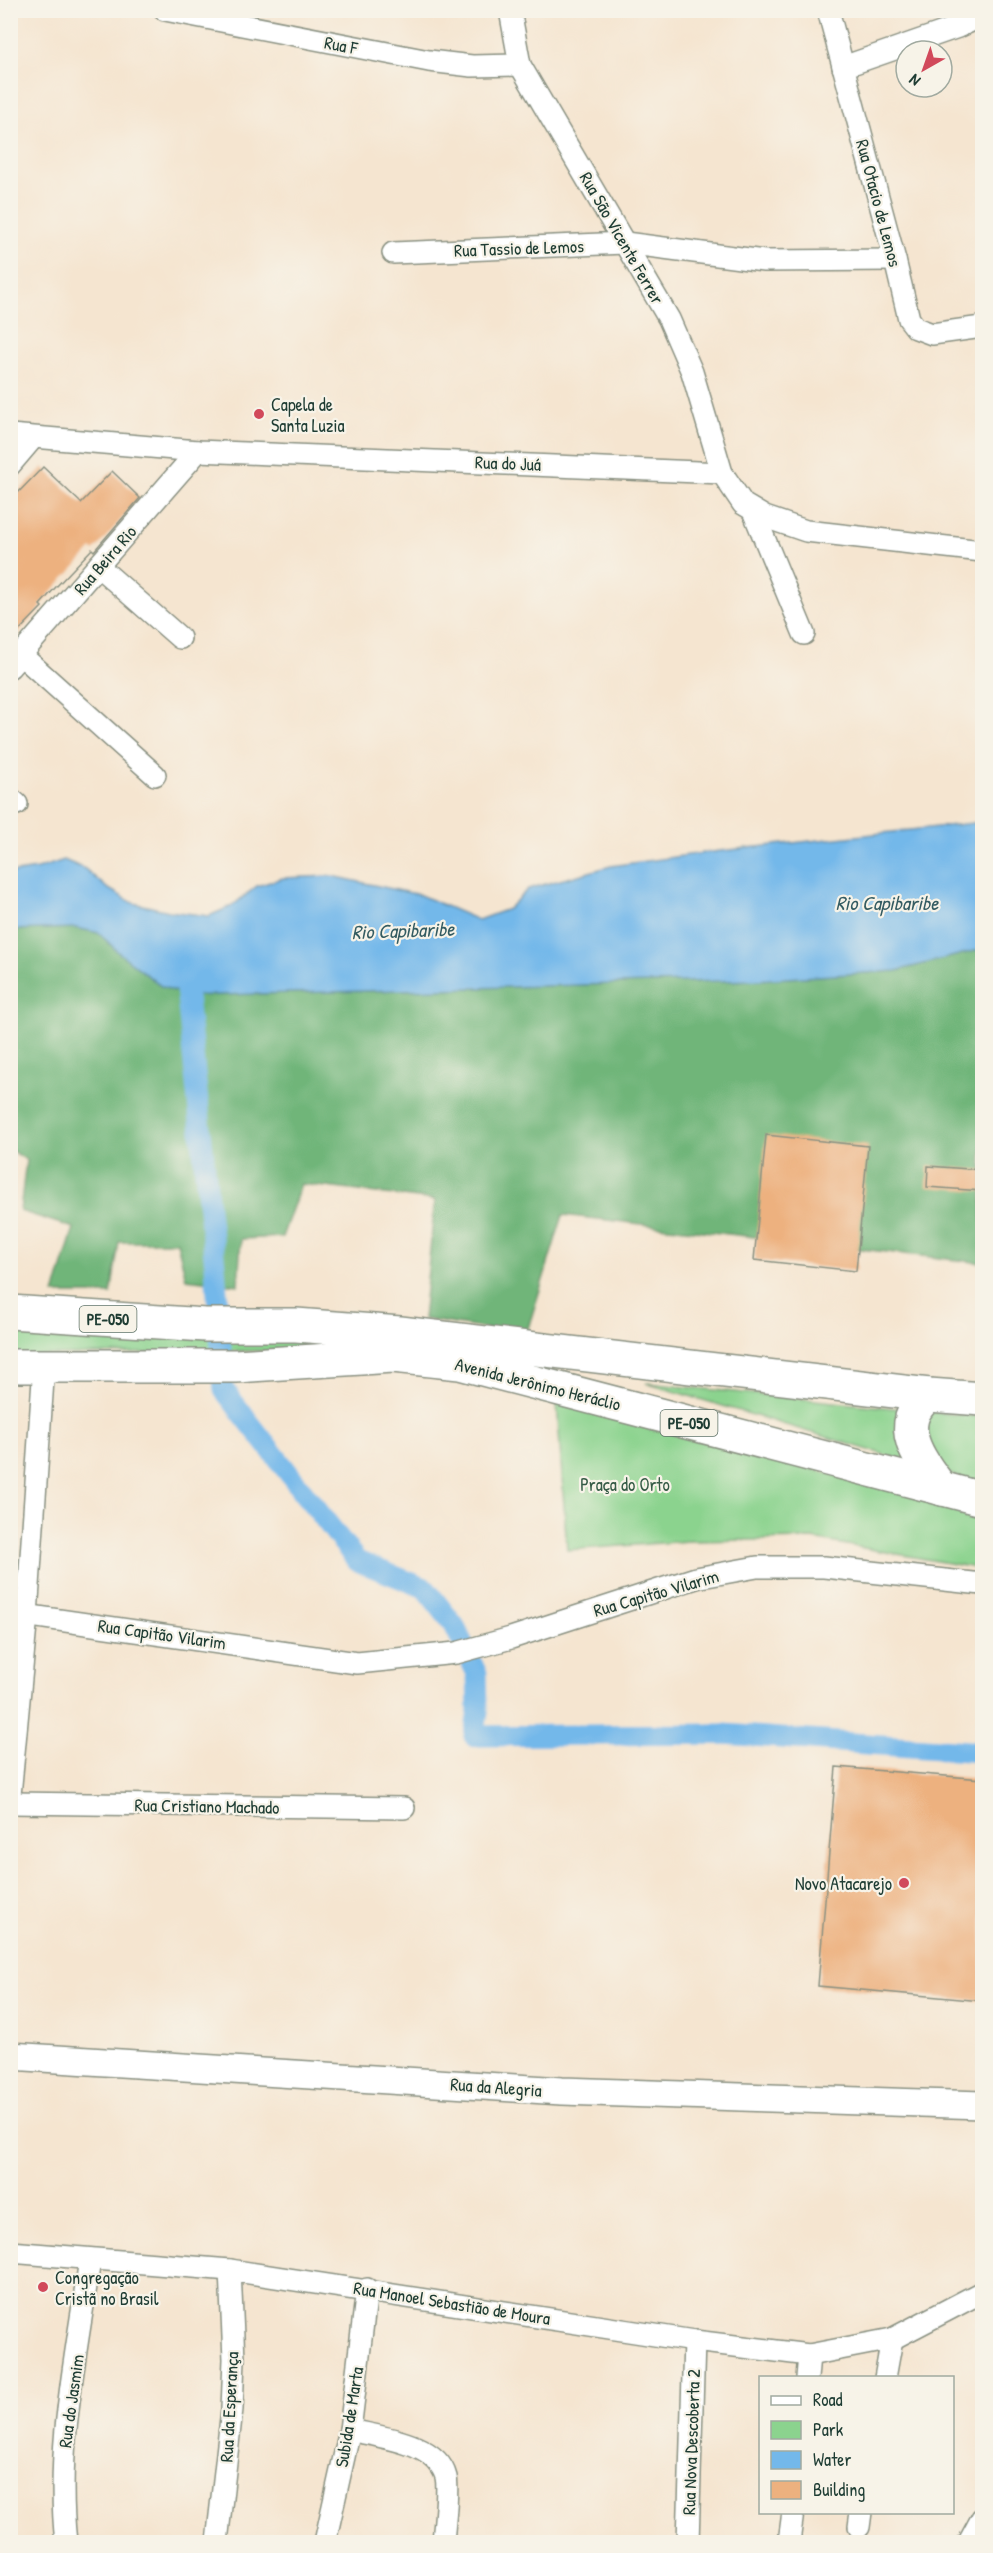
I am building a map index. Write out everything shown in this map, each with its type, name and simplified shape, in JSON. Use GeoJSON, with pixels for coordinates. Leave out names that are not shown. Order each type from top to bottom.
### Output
{"type":"FeatureCollection","features":[{"type":"Feature","properties":{"kind":"main road","name":"Avenida Jerônimo Heráclio"},"geometry":{"type":"LineString","coordinates":[[10,1312],[205,1326],[296,1325],[400,1334],[929,1395],[982,1399]]}},
{"type":"Feature","properties":{"kind":"main road","name":"Avenida Jerônimo Heráclio"},"geometry":{"type":"LineString","coordinates":[[10,1366],[236,1366],[393,1356],[460,1363],[982,1500]]}},
{"type":"Feature","properties":{"kind":"main road"},"geometry":{"type":"LineString","coordinates":[[929,1395],[920,1401],[913,1414],[912,1441],[929,1472],[942,1489]]}},
{"type":"Feature","properties":{"kind":"street","name":"Rua F"},"geometry":{"type":"LineString","coordinates":[[165,10],[429,61],[472,66],[520,65]]}},
{"type":"Feature","properties":{"kind":"street","name":"Rua São Vicente Ferrer"},"geometry":{"type":"LineString","coordinates":[[510,10],[520,65],[669,319],[701,398],[722,473]]}},
{"type":"Feature","properties":{"kind":"street","name":"Rua Otacio de Lemos"},"geometry":{"type":"LineString","coordinates":[[828,10],[909,319],[916,328],[932,334],[982,327]]}},
{"type":"Feature","properties":{"kind":"street"},"geometry":{"type":"LineString","coordinates":[[843,67],[958,27],[982,16]]}},
{"type":"Feature","properties":{"kind":"street","name":"Rua Tassio de Lemos"},"geometry":{"type":"LineString","coordinates":[[393,253],[625,243],[764,261],[895,260]]}},
{"type":"Feature","properties":{"kind":"street","name":"Rua do Juá"},"geometry":{"type":"LineString","coordinates":[[10,435],[198,451],[722,473]]}},
{"type":"Feature","properties":{"kind":"street"},"geometry":{"type":"LineString","coordinates":[[10,465],[33,438]]}},
{"type":"Feature","properties":{"kind":"street","name":"Rua Beira Rio"},"geometry":{"type":"LineString","coordinates":[[16,661],[198,451]]}},
{"type":"Feature","properties":{"kind":"street"},"geometry":{"type":"LineString","coordinates":[[722,473],[743,504],[753,511],[774,521],[806,531],[982,551]]}},
{"type":"Feature","properties":{"kind":"street"},"geometry":{"type":"LineString","coordinates":[[753,511],[804,634]]}},
{"type":"Feature","properties":{"kind":"street"},"geometry":{"type":"LineString","coordinates":[[99,567],[180,638]]}},
{"type":"Feature","properties":{"kind":"street"},"geometry":{"type":"LineString","coordinates":[[16,661],[155,775]]}},
{"type":"Feature","properties":{"kind":"street"},"geometry":{"type":"LineString","coordinates":[[10,1795],[19,1614],[44,1365]]}},
{"type":"Feature","properties":{"kind":"street","name":"Rua Capitão Vilarim"},"geometry":{"type":"LineString","coordinates":[[19,1614],[357,1663],[456,1653],[696,1578],[757,1567],[824,1567],[982,1584]]}},
{"type":"Feature","properties":{"kind":"street","name":"Rua Cristiano Machado"},"geometry":{"type":"LineString","coordinates":[[10,1803],[404,1808]]}},
{"type":"Feature","properties":{"kind":"street","name":"Rua da Alegria"},"geometry":{"type":"LineString","coordinates":[[10,2056],[562,2091],[982,2105]]}},
{"type":"Feature","properties":{"kind":"street","name":"Rua Manoel Sebastião de Moura"},"geometry":{"type":"LineString","coordinates":[[10,2252],[230,2270],[694,2340],[809,2355],[892,2339],[982,2292]]}},
{"type":"Feature","properties":{"kind":"street","name":"Rua do Jasmim"},"geometry":{"type":"LineString","coordinates":[[66,2542],[62,2469],[90,2259]]}},
{"type":"Feature","properties":{"kind":"street","name":"Rua da Esperança"},"geometry":{"type":"LineString","coordinates":[[217,2542],[232,2409],[234,2359],[230,2270]]}},
{"type":"Feature","properties":{"kind":"street","name":"Subida de Marta"},"geometry":{"type":"LineString","coordinates":[[325,2542],[350,2430],[367,2289]]}},
{"type":"Feature","properties":{"kind":"street"},"geometry":{"type":"LineString","coordinates":[[885,2376],[892,2339]]}},
{"type":"Feature","properties":{"kind":"street","name":"Rua Nova Descoberta 2"},"geometry":{"type":"LineString","coordinates":[[688,2542],[694,2340]]}},
{"type":"Feature","properties":{"kind":"street"},"geometry":{"type":"LineString","coordinates":[[807,2376],[809,2355]]}},
{"type":"Feature","properties":{"kind":"street"},"geometry":{"type":"LineString","coordinates":[[350,2430],[407,2443],[436,2461],[446,2478],[443,2542]]}},
{"type":"Feature","properties":{"kind":"street"},"geometry":{"type":"LineString","coordinates":[[789,2542],[793,2514]]}},
{"type":"Feature","properties":{"kind":"street"},"geometry":{"type":"LineString","coordinates":[[969,2542],[982,2518]]}},
{"type":"Feature","properties":{"kind":"green space"},"geometry":{"type":"Polygon","coordinates":[[[76,928],[99,933],[117,951],[161,986],[187,996],[756,980],[896,971],[982,949],[982,1263],[563,1215],[526,1335],[423,1319],[435,1200],[301,1184],[282,1237],[241,1239],[238,1285],[186,1279],[177,1242],[119,1242],[111,1294],[54,1294],[74,1228],[20,1211],[26,1160],[11,1150],[10,930],[76,928]]]}},
{"type":"Feature","properties":{"kind":"green space"},"geometry":{"type":"Polygon","coordinates":[[[10,1323],[323,1342],[294,1350],[11,1356],[10,1323]]]}},
{"type":"Feature","properties":{"kind":"green space"},"geometry":{"type":"Polygon","coordinates":[[[646,1383],[982,1417],[982,1484],[646,1383]]]}},
{"type":"Feature","properties":{"kind":"green space","name":"Praça do Orto"},"geometry":{"type":"Polygon","coordinates":[[[557,1403],[982,1513],[982,1569],[813,1539],[689,1541],[567,1550],[557,1403]]]}},
{"type":"Feature","properties":{"kind":"water","name":"Rio Capibaribe"},"geometry":{"type":"Polygon","coordinates":[[[982,822],[982,949],[896,971],[756,980],[187,996],[161,986],[117,951],[99,933],[76,928],[11,930],[11,873],[37,869],[64,860],[85,869],[107,888],[133,903],[169,911],[209,916],[232,906],[257,886],[283,878],[332,876],[420,895],[478,920],[508,909],[528,889],[611,866],[703,853],[982,822]]]}},
{"type":"Feature","properties":{"kind":"building"},"geometry":{"type":"Polygon","coordinates":[[[43,467],[81,503],[112,471],[140,498],[94,551],[92,549],[55,588],[40,605],[42,607],[10,640],[10,501],[43,467]]]}},
{"type":"Feature","properties":{"kind":"building"},"geometry":{"type":"Polygon","coordinates":[[[766,1135],[868,1146],[856,1271],[754,1260],[766,1135]]]}},
{"type":"Feature","properties":{"kind":"building"},"geometry":{"type":"Polygon","coordinates":[[[928,1166],[982,1170],[982,1191],[927,1187],[928,1166]]]}},
{"type":"Feature","properties":{"kind":"building","name":"Novo Atacarejo"},"geometry":{"type":"Polygon","coordinates":[[[836,1767],[982,1779],[982,2001],[818,1986],[836,1767]]]}},
{"type":"Feature","properties":{"kind":"waterway"},"geometry":{"type":"LineString","coordinates":[[182,967],[215,1266],[224,1390],[357,1561],[425,1588],[454,1625],[477,1674],[478,1712],[474,1736],[723,1734],[982,1752]]}},
{"type":"Feature","properties":{"kind":"place","name":"Capela de Santa Luzia"},"geometry":{"type":"Point","coordinates":[259,414]}},
{"type":"Feature","properties":{"kind":"place","name":"Novo Atacarejo"},"geometry":{"type":"Point","coordinates":[904,1883]}},
{"type":"Feature","properties":{"kind":"place","name":"Congregação Cristã no Brasil"},"geometry":{"type":"Point","coordinates":[43,2287]}}]}
